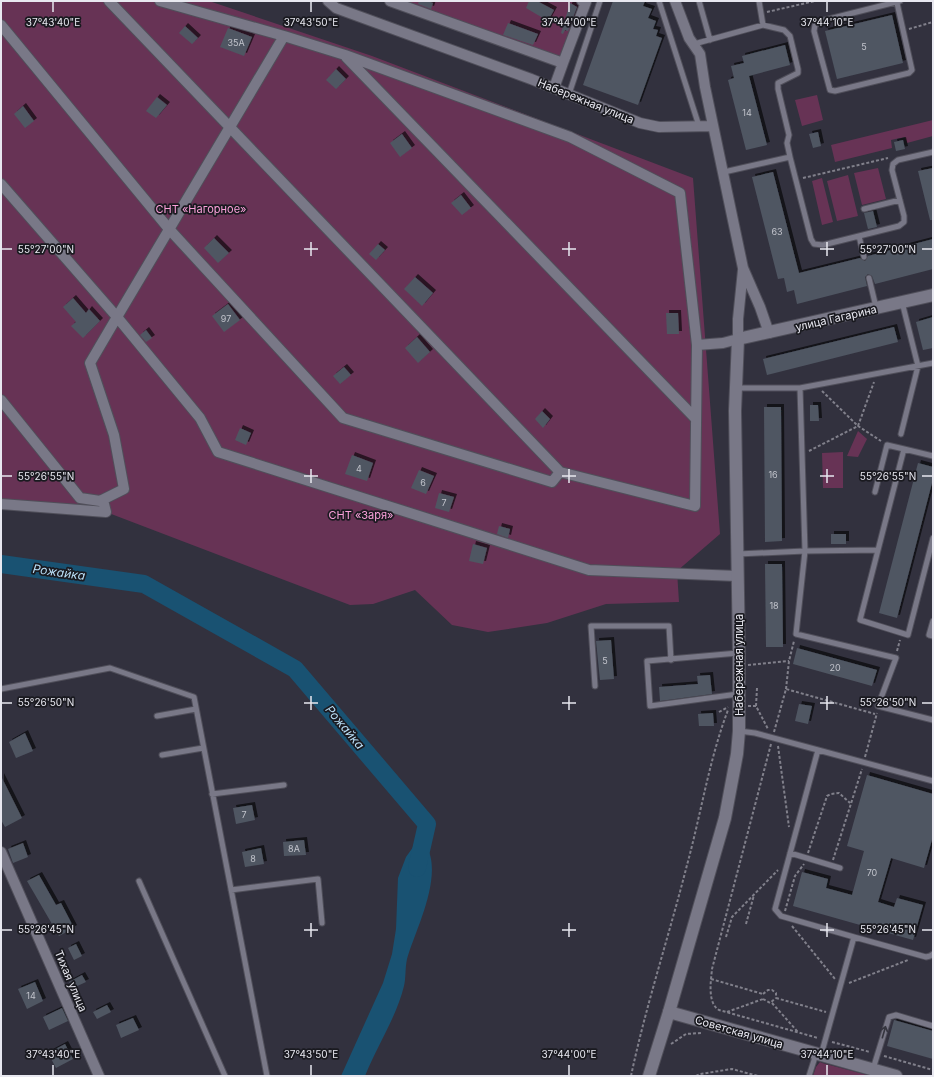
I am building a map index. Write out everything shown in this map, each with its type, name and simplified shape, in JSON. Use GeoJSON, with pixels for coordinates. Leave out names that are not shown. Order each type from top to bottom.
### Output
{"type":"FeatureCollection","features":[{"type":"Feature","properties":{"kind":"street"},"geometry":{"type":"LineString","coordinates":[[109,1],[560,472],[695,506],[697,345],[680,193],[570,137],[345,55],[160,1]]}},
{"type":"Feature","properties":{"kind":"street","name":"Набережная улица"},"geometry":{"type":"LineString","coordinates":[[328,1],[336,8],[554,88],[650,126],[713,126],[724,172],[743,268],[760,307],[769,333]]}},
{"type":"Feature","properties":{"kind":"street"},"geometry":{"type":"LineString","coordinates":[[390,1],[563,63]]}},
{"type":"Feature","properties":{"kind":"street"},"geometry":{"type":"LineString","coordinates":[[554,88],[586,2],[582,1]]}},
{"type":"Feature","properties":{"kind":"street"},"geometry":{"type":"LineString","coordinates":[[675,1],[688,38],[694,44],[703,63],[705,87],[713,126]]}},
{"type":"Feature","properties":{"kind":"street"},"geometry":{"type":"LineString","coordinates":[[1,24],[169,229],[343,418],[552,482],[560,472]]}},
{"type":"Feature","properties":{"kind":"street"},"geometry":{"type":"LineString","coordinates":[[1,400],[80,498],[100,501],[124,489],[114,435],[90,363],[284,36]]}},
{"type":"Feature","properties":{"kind":"street"},"geometry":{"type":"LineString","coordinates":[[345,55],[696,419]]}},
{"type":"Feature","properties":{"kind":"street"},"geometry":{"type":"LineString","coordinates":[[1,184],[117,316],[200,418],[218,452],[589,570],[738,576]]}},
{"type":"Feature","properties":{"kind":"street","name":"Набережная улица"},"geometry":{"type":"LineString","coordinates":[[669,1012],[726,813],[736,765],[739,731],[739,658],[736,388],[739,310],[743,268]]}},
{"type":"Feature","properties":{"kind":"street","name":"улица Гагарина"},"geometry":{"type":"LineString","coordinates":[[738,339],[933,295]]}},
{"type":"Feature","properties":{"kind":"street"},"geometry":{"type":"LineString","coordinates":[[739,310],[745,304],[754,304],[760,307]]}},
{"type":"Feature","properties":{"kind":"street"},"geometry":{"type":"LineString","coordinates":[[697,345],[723,343],[738,339]]}},
{"type":"Feature","properties":{"kind":"street"},"geometry":{"type":"LineString","coordinates":[[1,504],[106,512],[103,500]]}},
{"type":"Feature","properties":{"kind":"street","name":"Тихая улица"},"geometry":{"type":"LineString","coordinates":[[1,852],[99,1076]]}},
{"type":"Feature","properties":{"kind":"street"},"geometry":{"type":"LineString","coordinates":[[649,1076],[669,1012]]}},
{"type":"Feature","properties":{"kind":"street","name":"Советская улица"},"geometry":{"type":"LineString","coordinates":[[669,1012],[896,1076]]}},
{"type":"Feature","properties":{"kind":"lane"},"geometry":{"type":"LineString","coordinates":[[568,94],[600,1]]}},
{"type":"Feature","properties":{"kind":"lane"},"geometry":{"type":"LineString","coordinates":[[659,1],[699,126]]}},
{"type":"Feature","properties":{"kind":"lane"},"geometry":{"type":"LineString","coordinates":[[699,1],[710,40]]}},
{"type":"Feature","properties":{"kind":"lane"},"geometry":{"type":"LineString","coordinates":[[759,1],[763,26]]}},
{"type":"Feature","properties":{"kind":"lane"},"geometry":{"type":"LineString","coordinates":[[898,2],[912,70],[909,73],[835,91],[830,90],[814,30],[815,25],[821,21],[898,2]]}},
{"type":"Feature","properties":{"kind":"lane"},"geometry":{"type":"LineString","coordinates":[[694,44],[763,26],[788,32],[798,74],[778,83],[789,135],[787,143],[790,157],[811,239],[814,244],[823,245],[899,226],[904,222],[904,216],[892,170],[893,164],[898,160],[933,152]]}},
{"type":"Feature","properties":{"kind":"lane"},"geometry":{"type":"LineString","coordinates":[[724,172],[790,157]]}},
{"type":"Feature","properties":{"kind":"lane"},"geometry":{"type":"LineString","coordinates":[[864,209],[900,200]]}},
{"type":"Feature","properties":{"kind":"lane"},"geometry":{"type":"LineString","coordinates":[[859,236],[864,257]]}},
{"type":"Feature","properties":{"kind":"lane"},"geometry":{"type":"LineString","coordinates":[[869,278],[876,308]]}},
{"type":"Feature","properties":{"kind":"lane"},"geometry":{"type":"LineString","coordinates":[[901,434],[918,366],[902,302]]}},
{"type":"Feature","properties":{"kind":"lane"},"geometry":{"type":"LineString","coordinates":[[736,388],[800,388],[817,386],[933,363]]}},
{"type":"Feature","properties":{"kind":"lane"},"geometry":{"type":"LineString","coordinates":[[800,388],[805,551],[796,634],[896,658],[878,706],[933,720]]}},
{"type":"Feature","properties":{"kind":"lane"},"geometry":{"type":"LineString","coordinates":[[875,492],[887,445],[933,456]]}},
{"type":"Feature","properties":{"kind":"lane"},"geometry":{"type":"LineString","coordinates":[[904,449],[860,620],[908,634],[933,538]]}},
{"type":"Feature","properties":{"kind":"lane"},"geometry":{"type":"LineString","coordinates":[[737,554],[878,550]]}},
{"type":"Feature","properties":{"kind":"lane"},"geometry":{"type":"LineString","coordinates":[[933,621],[929,635],[933,636]]}},
{"type":"Feature","properties":{"kind":"lane"},"geometry":{"type":"LineString","coordinates":[[595,686],[591,626],[669,626],[671,660]]}},
{"type":"Feature","properties":{"kind":"lane"},"geometry":{"type":"LineString","coordinates":[[739,658],[647,661],[650,706],[739,694]]}},
{"type":"Feature","properties":{"kind":"lane"},"geometry":{"type":"LineString","coordinates":[[1,689],[110,668],[194,697],[267,1076]]}},
{"type":"Feature","properties":{"kind":"lane"},"geometry":{"type":"LineString","coordinates":[[157,716],[196,709]]}},
{"type":"Feature","properties":{"kind":"lane"},"geometry":{"type":"LineString","coordinates":[[739,731],[751,732],[775,738],[933,781]]}},
{"type":"Feature","properties":{"kind":"lane"},"geometry":{"type":"LineString","coordinates":[[162,755],[203,748]]}},
{"type":"Feature","properties":{"kind":"lane"},"geometry":{"type":"LineString","coordinates":[[818,750],[775,907],[777,913],[785,917],[921,956],[928,957],[933,954]]}},
{"type":"Feature","properties":{"kind":"lane"},"geometry":{"type":"LineString","coordinates":[[212,794],[284,785]]}},
{"type":"Feature","properties":{"kind":"lane"},"geometry":{"type":"LineString","coordinates":[[791,850],[808,858],[840,868]]}},
{"type":"Feature","properties":{"kind":"lane"},"geometry":{"type":"LineString","coordinates":[[231,890],[318,879],[322,923]]}},
{"type":"Feature","properties":{"kind":"lane"},"geometry":{"type":"LineString","coordinates":[[139,881],[225,1076]]}},
{"type":"Feature","properties":{"kind":"lane"},"geometry":{"type":"LineString","coordinates":[[809,1076],[832,1014],[854,937]]}},
{"type":"Feature","properties":{"kind":"lane"},"geometry":{"type":"LineString","coordinates":[[873,1069],[889,1017],[896,1015],[933,1026]]}},
{"type":"Feature","properties":{"kind":"path"},"geometry":{"type":"LineString","coordinates":[[761,13],[814,1]]}},
{"type":"Feature","properties":{"kind":"path"},"geometry":{"type":"LineString","coordinates":[[904,30],[933,22]]}},
{"type":"Feature","properties":{"kind":"path"},"geometry":{"type":"LineString","coordinates":[[796,180],[886,158],[889,158],[893,164]]}},
{"type":"Feature","properties":{"kind":"path"},"geometry":{"type":"LineString","coordinates":[[802,454],[858,426],[877,373]]}},
{"type":"Feature","properties":{"kind":"path"},"geometry":{"type":"LineString","coordinates":[[817,386],[858,426],[887,445]]}},
{"type":"Feature","properties":{"kind":"path"},"geometry":{"type":"LineString","coordinates":[[896,658],[902,633]]}},
{"type":"Feature","properties":{"kind":"path"},"geometry":{"type":"LineString","coordinates":[[791,850],[775,738],[786,689],[789,661],[796,634]]}},
{"type":"Feature","properties":{"kind":"path"},"geometry":{"type":"LineString","coordinates":[[739,658],[752,665],[789,661]]}},
{"type":"Feature","properties":{"kind":"path"},"geometry":{"type":"LineString","coordinates":[[756,688],[756,706]]}},
{"type":"Feature","properties":{"kind":"path"},"geometry":{"type":"LineString","coordinates":[[786,689],[876,714],[864,761],[831,865]]}},
{"type":"Feature","properties":{"kind":"path"},"geometry":{"type":"LineString","coordinates":[[631,1076],[642,1022],[687,866],[719,734],[730,706]]}},
{"type":"Feature","properties":{"kind":"path"},"geometry":{"type":"LineString","coordinates":[[850,803],[839,793],[831,794],[825,798],[808,858],[795,876],[785,917],[840,986],[921,956]]}},
{"type":"Feature","properties":{"kind":"path"},"geometry":{"type":"LineString","coordinates":[[726,937],[732,917],[789,859]]}},
{"type":"Feature","properties":{"kind":"path"},"geometry":{"type":"LineString","coordinates":[[746,924],[754,894]]}},
{"type":"Feature","properties":{"kind":"path"},"geometry":{"type":"LineString","coordinates":[[711,979],[763,994]]}},
{"type":"Feature","properties":{"kind":"path"},"geometry":{"type":"LineString","coordinates":[[763,994],[766,991],[772,990],[776,998],[832,1014]]}},
{"type":"Feature","properties":{"kind":"path"},"geometry":{"type":"LineString","coordinates":[[763,994],[763,999]]}},
{"type":"Feature","properties":{"kind":"path"},"geometry":{"type":"LineString","coordinates":[[763,999],[766,1002],[772,1002],[776,998]]}},
{"type":"Feature","properties":{"kind":"path"},"geometry":{"type":"LineString","coordinates":[[726,1012],[763,999]]}},
{"type":"Feature","properties":{"kind":"path"},"geometry":{"type":"LineString","coordinates":[[772,1002],[798,1032]]}},
{"type":"Feature","properties":{"kind":"path"},"geometry":{"type":"LineString","coordinates":[[668,1047],[686,1034],[708,1034]]}},
{"type":"Feature","properties":{"kind":"path"},"geometry":{"type":"LineString","coordinates":[[696,1076],[732,1069],[758,1076]]}},
{"type":"Feature","properties":{"kind":"green space","name":"СНТ «Нагорное»"},"geometry":{"type":"Polygon","coordinates":[[[1,1],[209,1],[372,56],[693,178],[720,534],[677,571],[679,602],[606,604],[547,623],[488,632],[452,625],[415,590],[373,604],[350,605],[106,512],[1,505],[1,1]]]}},
{"type":"Feature","properties":{"kind":"green space"},"geometry":{"type":"Polygon","coordinates":[[[385,1],[586,1],[562,67],[385,1]]]}},
{"type":"Feature","properties":{"kind":"green space"},"geometry":{"type":"Polygon","coordinates":[[[817,95],[823,120],[802,126],[795,100],[817,95]]]}},
{"type":"Feature","properties":{"kind":"green space"},"geometry":{"type":"Polygon","coordinates":[[[933,120],[933,136],[907,143],[905,137],[891,140],[892,148],[835,162],[831,145],[933,120]]]}},
{"type":"Feature","properties":{"kind":"green space"},"geometry":{"type":"Polygon","coordinates":[[[878,168],[886,199],[862,205],[854,173],[878,168]]]}},
{"type":"Feature","properties":{"kind":"green space"},"geometry":{"type":"Polygon","coordinates":[[[848,175],[858,216],[837,221],[827,181],[848,175]]]}},
{"type":"Feature","properties":{"kind":"green space"},"geometry":{"type":"Polygon","coordinates":[[[822,178],[833,222],[822,225],[812,181],[822,178]]]}},
{"type":"Feature","properties":{"kind":"green space"},"geometry":{"type":"Polygon","coordinates":[[[858,431],[867,439],[858,457],[847,456],[858,431]]]}},
{"type":"Feature","properties":{"kind":"green space"},"geometry":{"type":"Polygon","coordinates":[[[843,452],[843,488],[823,488],[822,453],[843,452]]]}},
{"type":"Feature","properties":{"kind":"green space"},"geometry":{"type":"Polygon","coordinates":[[[820,1062],[871,1076],[813,1076],[816,1067],[820,1062]]]}},
{"type":"Feature","properties":{"kind":"water"},"geometry":{"type":"Polygon","coordinates":[[[416,843],[426,845],[431,858],[432,872],[427,902],[407,959],[405,983],[401,998],[365,1076],[341,1076],[383,983],[392,954],[396,929],[398,878],[406,857],[416,843]]]}},
{"type":"Feature","properties":{"kind":"building"},"geometry":{"type":"Polygon","coordinates":[[[419,1],[428,1],[433,3],[431,9],[418,4],[419,1]]]}},
{"type":"Feature","properties":{"kind":"building"},"geometry":{"type":"Polygon","coordinates":[[[529,1],[537,1],[554,10],[548,21],[526,8],[529,1]]]}},
{"type":"Feature","properties":{"kind":"building"},"geometry":{"type":"Polygon","coordinates":[[[613,1],[645,1],[643,6],[652,9],[648,18],[656,21],[653,29],[658,30],[656,36],[662,38],[638,105],[583,85],[613,1]]]}},
{"type":"Feature","properties":{"kind":"building"},"geometry":{"type":"Polygon","coordinates":[[[570,3],[577,7],[568,31],[565,30],[563,34],[561,33],[570,3]]]}},
{"type":"Feature","properties":{"kind":"building"},"geometry":{"type":"Polygon","coordinates":[[[892,15],[903,63],[837,79],[825,31],[892,15]]]}},
{"type":"Feature","properties":{"kind":"building"},"geometry":{"type":"Polygon","coordinates":[[[508,23],[538,34],[533,45],[503,35],[508,23]]]}},
{"type":"Feature","properties":{"kind":"building"},"geometry":{"type":"Polygon","coordinates":[[[185,26],[198,38],[192,44],[179,33],[185,26]]]}},
{"type":"Feature","properties":{"kind":"building"},"geometry":{"type":"Polygon","coordinates":[[[228,28],[252,37],[244,56],[220,47],[228,28]]]}},
{"type":"Feature","properties":{"kind":"building"},"geometry":{"type":"Polygon","coordinates":[[[785,45],[790,65],[749,76],[767,145],[746,150],[728,80],[734,78],[731,66],[744,63],[742,56],[785,45]]]}},
{"type":"Feature","properties":{"kind":"building"},"geometry":{"type":"Polygon","coordinates":[[[336,69],[346,79],[336,89],[326,80],[336,69]]]}},
{"type":"Feature","properties":{"kind":"building"},"geometry":{"type":"Polygon","coordinates":[[[157,97],[167,105],[156,118],[146,111],[157,97]]]}},
{"type":"Feature","properties":{"kind":"building"},"geometry":{"type":"Polygon","coordinates":[[[23,106],[34,121],[25,128],[14,114],[23,106]]]}},
{"type":"Feature","properties":{"kind":"building"},"geometry":{"type":"Polygon","coordinates":[[[818,132],[821,146],[813,148],[809,134],[818,132]]]}},
{"type":"Feature","properties":{"kind":"building"},"geometry":{"type":"Polygon","coordinates":[[[402,134],[412,148],[400,157],[390,143],[402,134]]]}},
{"type":"Feature","properties":{"kind":"building"},"geometry":{"type":"Polygon","coordinates":[[[903,140],[905,149],[896,151],[894,142],[903,140]]]}},
{"type":"Feature","properties":{"kind":"building"},"geometry":{"type":"Polygon","coordinates":[[[933,168],[933,220],[930,220],[918,171],[933,168]]]}},
{"type":"Feature","properties":{"kind":"building"},"geometry":{"type":"Polygon","coordinates":[[[773,172],[799,273],[860,258],[865,261],[868,256],[933,239],[933,269],[875,284],[872,276],[868,274],[865,277],[867,286],[797,304],[794,290],[787,292],[784,278],[778,279],[752,177],[773,172]]]}},
{"type":"Feature","properties":{"kind":"building"},"geometry":{"type":"Polygon","coordinates":[[[461,195],[471,208],[462,215],[451,203],[461,195]]]}},
{"type":"Feature","properties":{"kind":"building"},"geometry":{"type":"Polygon","coordinates":[[[873,211],[877,227],[868,229],[864,213],[873,211]]]}},
{"type":"Feature","properties":{"kind":"building"},"geometry":{"type":"Polygon","coordinates":[[[214,238],[229,253],[218,263],[204,248],[214,238]]]}},
{"type":"Feature","properties":{"kind":"building"},"geometry":{"type":"Polygon","coordinates":[[[378,244],[385,250],[376,260],[369,254],[378,244]]]}},
{"type":"Feature","properties":{"kind":"building"},"geometry":{"type":"Polygon","coordinates":[[[415,277],[433,293],[422,306],[404,289],[415,277]]]}},
{"type":"Feature","properties":{"kind":"building"},"geometry":{"type":"Polygon","coordinates":[[[73,298],[86,313],[89,309],[100,321],[83,338],[71,326],[76,322],[63,307],[73,298]]]}},
{"type":"Feature","properties":{"kind":"building"},"geometry":{"type":"Polygon","coordinates":[[[228,304],[240,320],[224,332],[212,316],[228,304]]]}},
{"type":"Feature","properties":{"kind":"building"},"geometry":{"type":"Polygon","coordinates":[[[666,313],[678,313],[679,334],[667,334],[666,313]]]}},
{"type":"Feature","properties":{"kind":"building"},"geometry":{"type":"Polygon","coordinates":[[[933,317],[933,348],[923,350],[916,322],[933,317]]]}},
{"type":"Feature","properties":{"kind":"building"},"geometry":{"type":"Polygon","coordinates":[[[894,327],[898,342],[767,375],[763,359],[894,327]]]}},
{"type":"Feature","properties":{"kind":"building"},"geometry":{"type":"Polygon","coordinates":[[[146,330],[152,338],[146,342],[140,335],[146,330]]]}},
{"type":"Feature","properties":{"kind":"building"},"geometry":{"type":"Polygon","coordinates":[[[417,337],[430,352],[418,363],[405,348],[417,337]]]}},
{"type":"Feature","properties":{"kind":"building"},"geometry":{"type":"Polygon","coordinates":[[[344,367],[351,375],[340,384],[333,376],[344,367]]]}},
{"type":"Feature","properties":{"kind":"building"},"geometry":{"type":"Polygon","coordinates":[[[810,405],[818,405],[819,421],[810,421],[810,405]]]}},
{"type":"Feature","properties":{"kind":"building"},"geometry":{"type":"Polygon","coordinates":[[[764,407],[781,407],[782,541],[765,542],[764,407]]]}},
{"type":"Feature","properties":{"kind":"building"},"geometry":{"type":"Polygon","coordinates":[[[542,411],[550,419],[543,428],[535,419],[542,411]]]}},
{"type":"Feature","properties":{"kind":"building"},"geometry":{"type":"Polygon","coordinates":[[[240,428],[251,433],[246,445],[235,440],[240,428]]]}},
{"type":"Feature","properties":{"kind":"building"},"geometry":{"type":"Polygon","coordinates":[[[352,455],[373,463],[367,481],[345,474],[352,455]]]}},
{"type":"Feature","properties":{"kind":"building"},"geometry":{"type":"Polygon","coordinates":[[[918,463],[933,467],[933,479],[897,618],[879,613],[918,463]]]}},
{"type":"Feature","properties":{"kind":"building"},"geometry":{"type":"Polygon","coordinates":[[[419,470],[434,476],[426,494],[411,488],[419,470]]]}},
{"type":"Feature","properties":{"kind":"building"},"geometry":{"type":"Polygon","coordinates":[[[439,493],[454,497],[449,512],[435,508],[439,493]]]}},
{"type":"Feature","properties":{"kind":"building"},"geometry":{"type":"Polygon","coordinates":[[[499,526],[510,529],[508,538],[497,534],[499,526]]]}},
{"type":"Feature","properties":{"kind":"building"},"geometry":{"type":"Polygon","coordinates":[[[831,534],[846,534],[846,544],[831,544],[831,534]]]}},
{"type":"Feature","properties":{"kind":"building"},"geometry":{"type":"Polygon","coordinates":[[[473,544],[487,548],[483,564],[469,561],[473,544]]]}},
{"type":"Feature","properties":{"kind":"building"},"geometry":{"type":"Polygon","coordinates":[[[765,564],[782,564],[783,647],[766,647],[765,564]]]}},
{"type":"Feature","properties":{"kind":"building"},"geometry":{"type":"Polygon","coordinates":[[[611,640],[614,679],[600,680],[596,641],[611,640]]]}},
{"type":"Feature","properties":{"kind":"building"},"geometry":{"type":"Polygon","coordinates":[[[797,648],[877,670],[872,686],[793,664],[797,648]]]}},
{"type":"Feature","properties":{"kind":"building"},"geometry":{"type":"Polygon","coordinates":[[[710,675],[712,694],[660,701],[659,687],[698,684],[697,676],[710,675]]]}},
{"type":"Feature","properties":{"kind":"building"},"geometry":{"type":"Polygon","coordinates":[[[799,704],[812,706],[808,724],[795,721],[799,704]]]}},
{"type":"Feature","properties":{"kind":"building"},"geometry":{"type":"Polygon","coordinates":[[[713,713],[714,726],[699,726],[698,714],[713,713]]]}},
{"type":"Feature","properties":{"kind":"building"},"geometry":{"type":"Polygon","coordinates":[[[25,733],[33,751],[16,758],[9,742],[25,733]]]}},
{"type":"Feature","properties":{"kind":"building"},"geometry":{"type":"Polygon","coordinates":[[[867,775],[933,794],[933,836],[924,868],[891,858],[878,902],[894,907],[897,898],[923,905],[913,940],[793,906],[802,872],[828,879],[826,888],[852,895],[864,851],[847,846],[867,775]]]}},
{"type":"Feature","properties":{"kind":"building"},"geometry":{"type":"Polygon","coordinates":[[[1,776],[22,818],[5,827],[1,820],[1,776]]]}},
{"type":"Feature","properties":{"kind":"building"},"geometry":{"type":"Polygon","coordinates":[[[252,805],[255,820],[236,824],[233,808],[252,805]]]}},
{"type":"Feature","properties":{"kind":"building"},"geometry":{"type":"Polygon","coordinates":[[[304,840],[306,855],[284,856],[283,842],[304,840]]]}},
{"type":"Feature","properties":{"kind":"building"},"geometry":{"type":"Polygon","coordinates":[[[23,843],[28,857],[13,863],[8,849],[23,843]]]}},
{"type":"Feature","properties":{"kind":"building"},"geometry":{"type":"Polygon","coordinates":[[[261,848],[264,864],[245,867],[242,852],[261,848]]]}},
{"type":"Feature","properties":{"kind":"building"},"geometry":{"type":"Polygon","coordinates":[[[39,875],[56,905],[61,903],[74,928],[59,936],[27,881],[39,875]]]}},
{"type":"Feature","properties":{"kind":"building"},"geometry":{"type":"Polygon","coordinates":[[[76,944],[82,956],[74,960],[68,948],[76,944]]]}},
{"type":"Feature","properties":{"kind":"building"},"geometry":{"type":"Polygon","coordinates":[[[82,975],[86,982],[73,988],[69,982],[82,975]]]}},
{"type":"Feature","properties":{"kind":"building"},"geometry":{"type":"Polygon","coordinates":[[[35,982],[43,1001],[27,1009],[18,989],[35,982]]]}},
{"type":"Feature","properties":{"kind":"building"},"geometry":{"type":"Polygon","coordinates":[[[107,1005],[111,1012],[97,1019],[93,1012],[107,1005]]]}},
{"type":"Feature","properties":{"kind":"building"},"geometry":{"type":"Polygon","coordinates":[[[62,1008],[68,1021],[49,1030],[43,1017],[62,1008]]]}},
{"type":"Feature","properties":{"kind":"building"},"geometry":{"type":"Polygon","coordinates":[[[133,1018],[139,1030],[121,1038],[116,1025],[133,1018]]]}},
{"type":"Feature","properties":{"kind":"building"},"geometry":{"type":"Polygon","coordinates":[[[894,1020],[933,1031],[933,1059],[887,1046],[894,1020]]]}},
{"type":"Feature","properties":{"kind":"building"},"geometry":{"type":"Polygon","coordinates":[[[65,1044],[73,1059],[56,1068],[48,1053],[65,1044]]]}},
{"type":"Feature","properties":{"kind":"waterway","name":"Рожайка"},"geometry":{"type":"LineString","coordinates":[[1,564],[144,584],[295,669],[427,824],[417,868]]}},
{"type":"Feature","properties":{"kind":"park label","name":"СНТ «Заря»"},"geometry":{"type":"Point","coordinates":[361,515]}}]}
